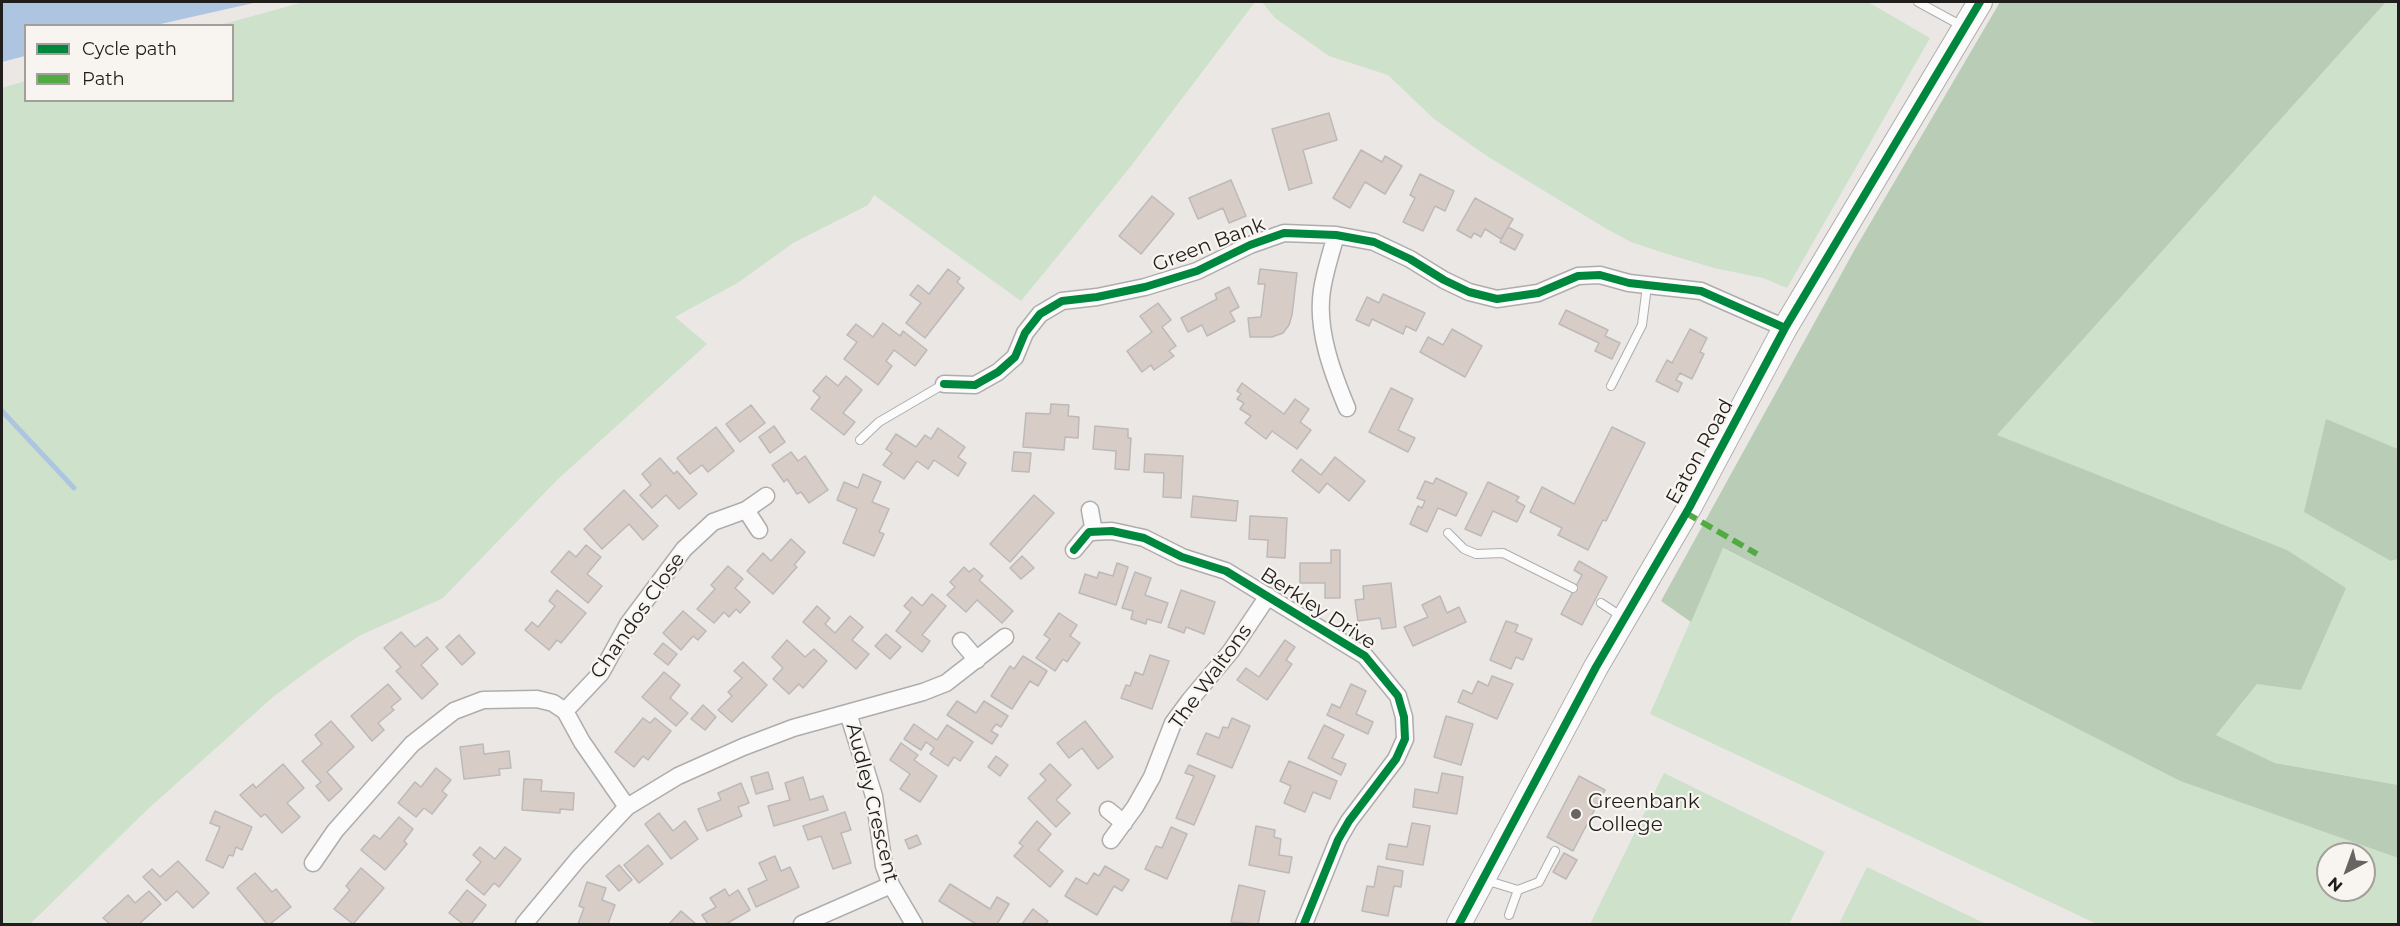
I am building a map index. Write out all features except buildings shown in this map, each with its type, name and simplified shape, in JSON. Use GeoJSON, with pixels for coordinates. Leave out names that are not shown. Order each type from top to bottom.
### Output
{"type":"FeatureCollection","features":[{"type":"Feature","properties":{"kind":"street","name":"Eaton Road"},"geometry":{"type":"LineString","coordinates":[[1459,924],[1624,618],[1689,508],[1785,328],[1980,2]]}},
{"type":"Feature","properties":{"kind":"street","name":"Green Bank"},"geometry":{"type":"LineString","coordinates":[[944,384],[975,385],[998,372],[1015,357],[1024,333],[1040,314],[1062,301],[1097,297],[1145,287],[1197,271],[1250,245],[1284,233],[1336,235],[1374,242],[1469,292],[1497,299],[1538,293],[1578,276],[1600,275],[1647,286],[1701,291],[1785,328]]}},
{"type":"Feature","properties":{"kind":"street"},"geometry":{"type":"LineString","coordinates":[[1336,235],[1322,288],[1321,307],[1333,373],[1347,408]]}},
{"type":"Feature","properties":{"kind":"street","name":"Chandos Close"},"geometry":{"type":"LineString","coordinates":[[565,711],[601,673],[628,624],[684,549],[713,522],[746,510],[766,496]]}},
{"type":"Feature","properties":{"kind":"street"},"geometry":{"type":"LineString","coordinates":[[746,510],[759,530]]}},
{"type":"Feature","properties":{"kind":"street"},"geometry":{"type":"LineString","coordinates":[[1074,550],[1089,532],[1094,532],[1090,510]]}},
{"type":"Feature","properties":{"kind":"street","name":"Berkley Drive"},"geometry":{"type":"LineString","coordinates":[[1094,532],[1112,531],[1144,538],[1182,557],[1226,571],[1365,656],[1398,696],[1404,717],[1405,739],[1396,759],[1349,820],[1338,840],[1304,924]]}},
{"type":"Feature","properties":{"kind":"street","name":"The Waltons"},"geometry":{"type":"LineString","coordinates":[[1111,840],[1152,777],[1173,723],[1231,651],[1268,596]]}},
{"type":"Feature","properties":{"kind":"street"},"geometry":{"type":"LineString","coordinates":[[524,924],[578,859],[627,807],[678,776],[742,747],[794,728],[923,692],[946,683],[1005,637]]}},
{"type":"Feature","properties":{"kind":"street"},"geometry":{"type":"LineString","coordinates":[[961,641],[976,660]]}},
{"type":"Feature","properties":{"kind":"street"},"geometry":{"type":"LineString","coordinates":[[313,863],[335,831],[412,744],[454,711],[483,700],[537,699],[553,703],[565,711],[582,742],[627,807]]}},
{"type":"Feature","properties":{"kind":"street","name":"Audley Crescent"},"geometry":{"type":"LineString","coordinates":[[848,713],[874,796],[884,866],[891,885],[914,924]]}},
{"type":"Feature","properties":{"kind":"street"},"geometry":{"type":"LineString","coordinates":[[1108,810],[1124,823]]}},
{"type":"Feature","properties":{"kind":"street"},"geometry":{"type":"LineString","coordinates":[[801,924],[891,885]]}},
{"type":"Feature","properties":{"kind":"lane"},"geometry":{"type":"LineString","coordinates":[[1918,2],[1965,27]]}},
{"type":"Feature","properties":{"kind":"lane"},"geometry":{"type":"LineString","coordinates":[[1611,386],[1642,325],[1647,286]]}},
{"type":"Feature","properties":{"kind":"lane"},"geometry":{"type":"LineString","coordinates":[[860,440],[879,422],[944,384]]}},
{"type":"Feature","properties":{"kind":"lane"},"geometry":{"type":"LineString","coordinates":[[1448,533],[1464,549],[1476,554],[1503,553],[1573,588]]}},
{"type":"Feature","properties":{"kind":"lane"},"geometry":{"type":"LineString","coordinates":[[1601,603],[1624,618]]}},
{"type":"Feature","properties":{"kind":"lane"},"geometry":{"type":"LineString","coordinates":[[1482,879],[1518,890],[1539,882],[1556,851]]}},
{"type":"Feature","properties":{"kind":"lane"},"geometry":{"type":"LineString","coordinates":[[1509,915],[1518,890]]}},
{"type":"Feature","properties":{"kind":"green space"},"geometry":{"type":"Polygon","coordinates":[[[304,2],[1255,2],[1131,166],[1021,301],[874,195],[868,205],[793,243],[739,282],[675,317],[707,344],[557,480],[443,598],[359,636],[320,662],[273,697],[149,808],[30,924],[2,924],[2,88],[24,81],[24,102],[234,102],[234,24],[224,24],[304,2]]]}},
{"type":"Feature","properties":{"kind":"green space"},"geometry":{"type":"Polygon","coordinates":[[[1262,2],[1868,2],[1930,38],[1787,288],[1763,278],[1714,268],[1664,253],[1631,242],[1605,228],[1487,156],[1434,119],[1388,75],[1329,56],[1275,18],[1262,2]]]}},
{"type":"Feature","properties":{"kind":"green space"},"geometry":{"type":"Polygon","coordinates":[[[2000,2],[2386,2],[1997,435],[2287,550],[2346,588],[2301,690],[2257,684],[2216,735],[2275,763],[2398,785],[2398,858],[2376,850],[2376,842],[2353,842],[2180,781],[1723,548],[1691,622],[1661,601],[1855,249],[2000,2]]]}},
{"type":"Feature","properties":{"kind":"green space"},"geometry":{"type":"Polygon","coordinates":[[[2386,2],[2398,2],[2398,449],[2326,420],[2391,561],[2398,559],[2398,785],[2275,763],[2216,735],[2257,684],[2346,588],[2286,550],[1996,436],[2386,2]]]}},
{"type":"Feature","properties":{"kind":"green space"},"geometry":{"type":"Polygon","coordinates":[[[2326,419],[2398,449],[2398,559],[2391,561],[2304,512],[2326,419]]]}},
{"type":"Feature","properties":{"kind":"green space"},"geometry":{"type":"Polygon","coordinates":[[[1722,548],[2180,781],[2353,842],[2316,842],[2316,902],[2376,902],[2376,850],[2398,858],[2398,924],[2097,924],[1650,714],[1722,548]]]}},
{"type":"Feature","properties":{"kind":"green space"},"geometry":{"type":"Polygon","coordinates":[[[1664,773],[1825,852],[1789,924],[1590,924],[1664,773]]]}},
{"type":"Feature","properties":{"kind":"green space"},"geometry":{"type":"Polygon","coordinates":[[[1867,867],[1986,924],[1839,924],[1867,867]]]}},
{"type":"Feature","properties":{"kind":"water"},"geometry":{"type":"Polygon","coordinates":[[[2,2],[258,2],[160,24],[24,24],[24,56],[2,62],[2,2]]]}},
{"type":"Feature","properties":{"kind":"waterway"},"geometry":{"type":"LineString","coordinates":[[2,411],[74,488]]}},
{"type":"Feature","properties":{"kind":"marked path"},"geometry":{"type":"LineString","coordinates":[[1686,513],[1757,554]]}},
{"type":"Feature","properties":{"kind":"cycle path"},"geometry":{"type":"LineString","coordinates":[[1459,924],[1596,667],[1689,508],[1785,328],[1980,2]]}},
{"type":"Feature","properties":{"kind":"cycle path"},"geometry":{"type":"LineString","coordinates":[[944,384],[975,385],[998,372],[1015,357],[1025,333],[1040,314],[1062,301],[1097,297],[1145,287],[1197,271],[1250,245],[1284,233],[1336,235],[1374,242],[1469,292],[1497,299],[1538,293],[1578,276],[1600,275],[1629,283],[1701,291],[1785,328]]}},
{"type":"Feature","properties":{"kind":"cycle path"},"geometry":{"type":"LineString","coordinates":[[1074,550],[1089,532],[1112,531],[1144,538],[1182,557],[1226,571],[1365,656],[1398,696],[1404,717],[1405,739],[1396,759],[1349,821],[1338,840],[1304,924]]}},
{"type":"Feature","properties":{"kind":"place","name":"Greenbank College"},"geometry":{"type":"Point","coordinates":[1576,814]}}]}
